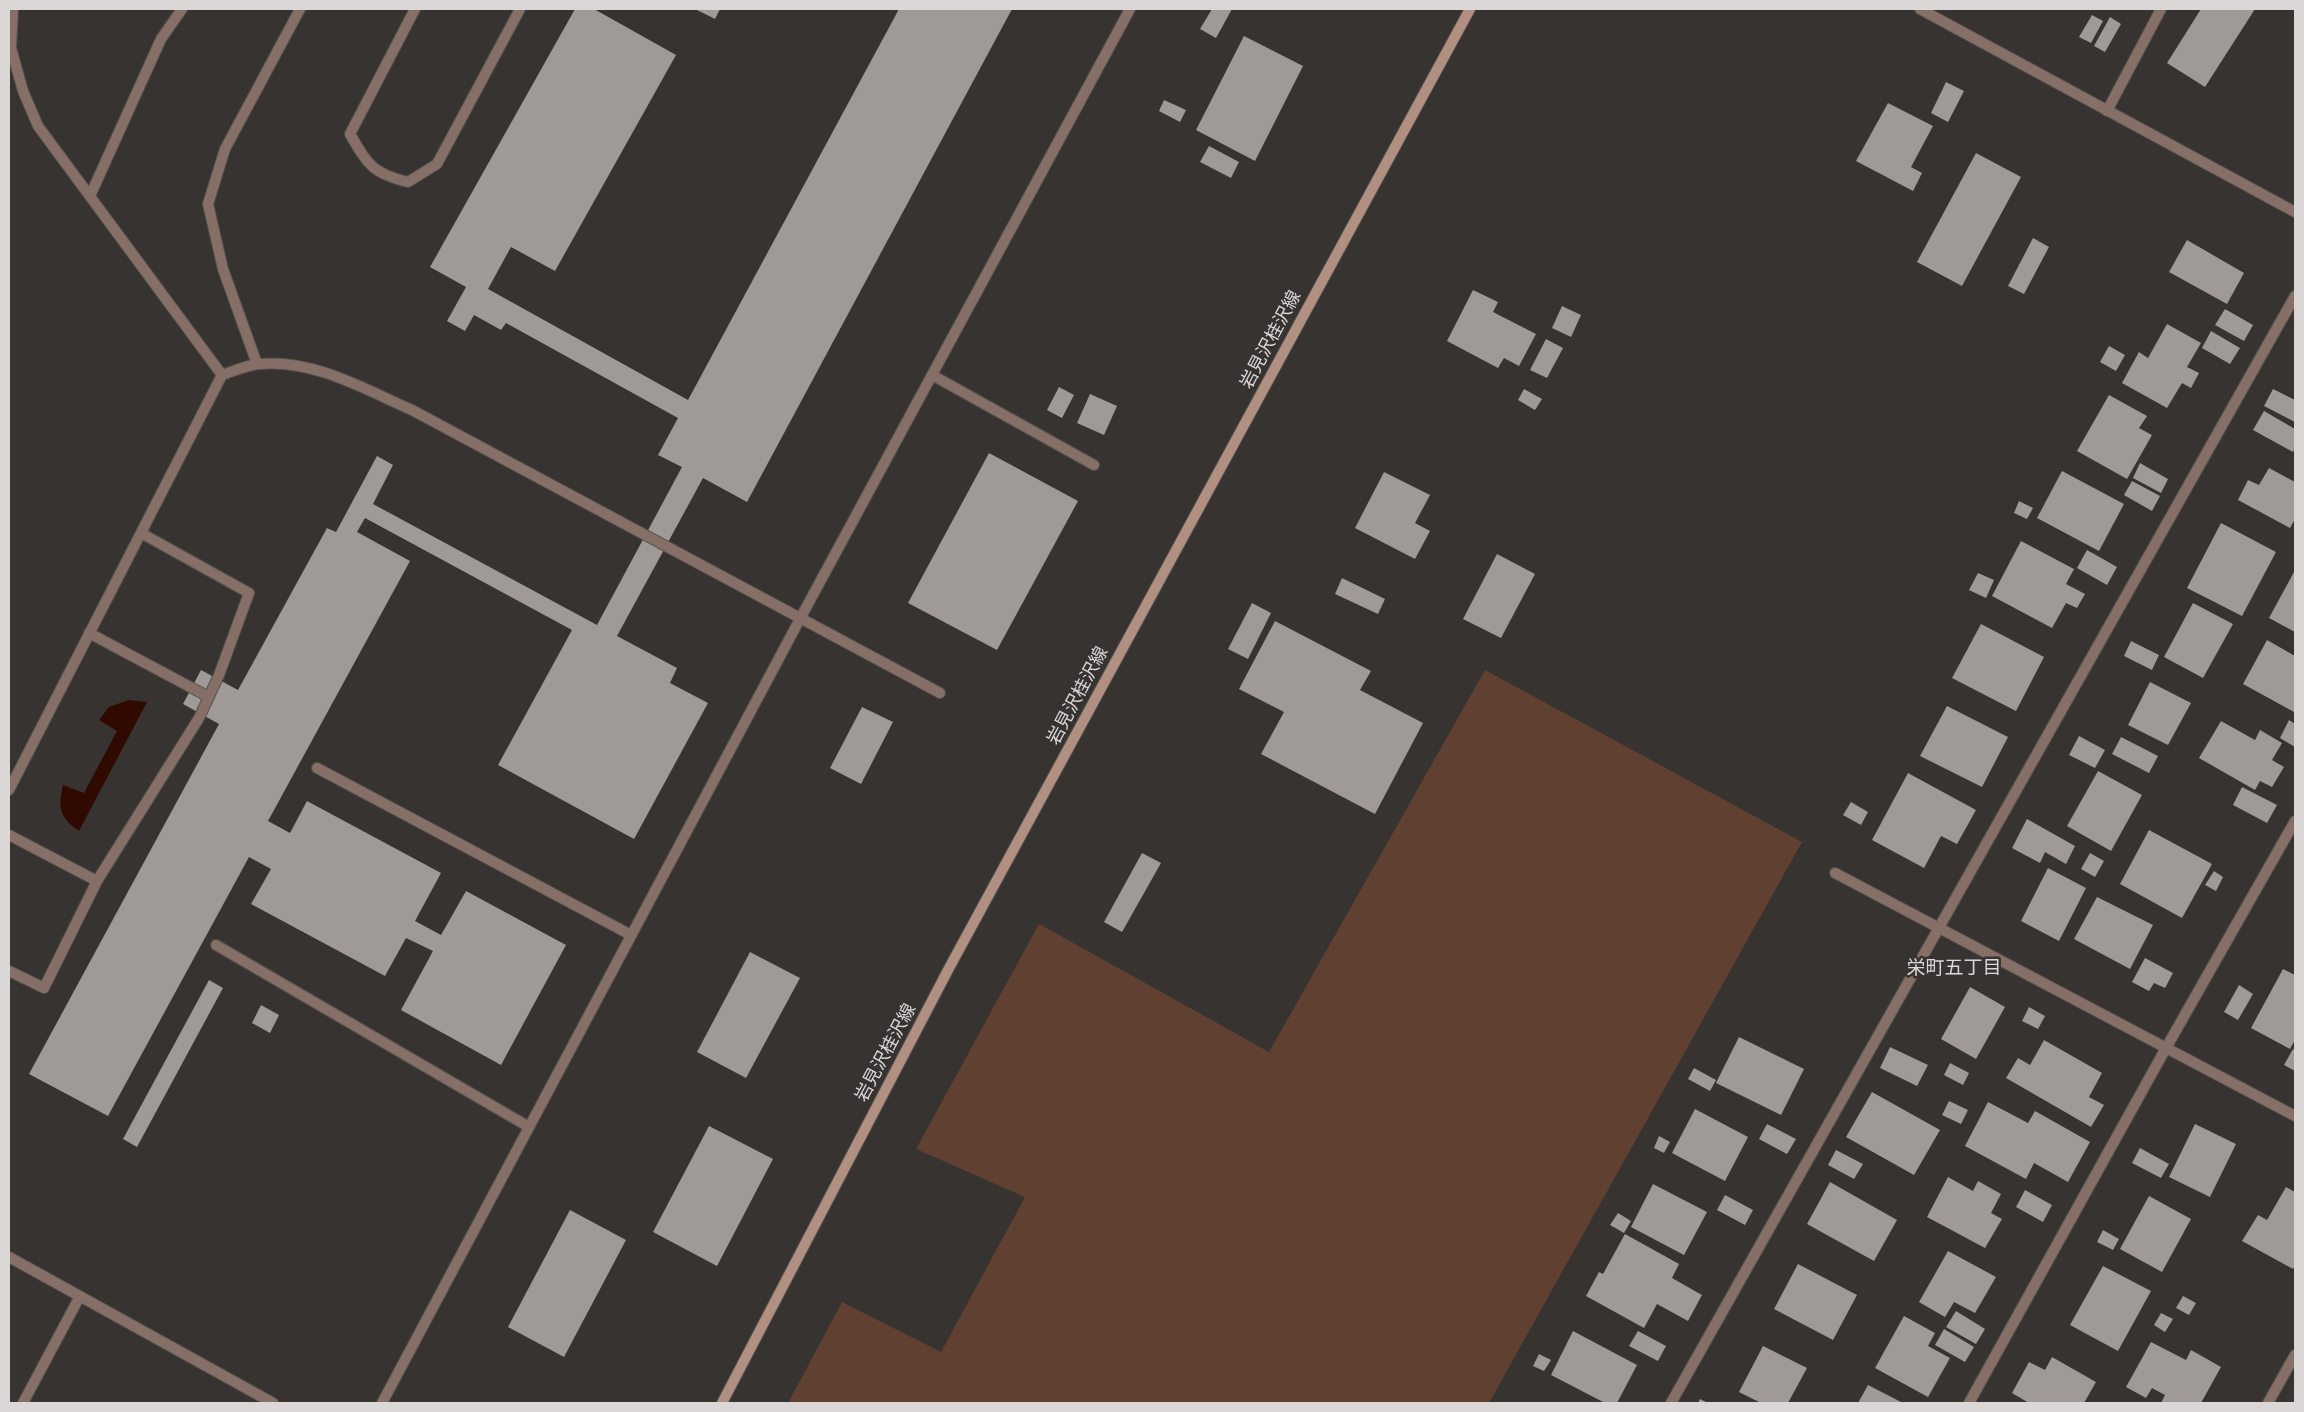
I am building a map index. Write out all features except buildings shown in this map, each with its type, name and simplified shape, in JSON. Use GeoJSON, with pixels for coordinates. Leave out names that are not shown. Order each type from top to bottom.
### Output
{"type":"FeatureCollection","features":[{"type":"Feature","properties":{"kind":"main road","name":"岩見沢桂沢線"},"geometry":{"type":"LineString","coordinates":[[722,1403],[948,970],[1470,9]]}},
{"type":"Feature","properties":{"kind":"street"},"geometry":{"type":"LineString","coordinates":[[13,9],[11,48],[23,92],[38,126],[222,375]]}},
{"type":"Feature","properties":{"kind":"street"},"geometry":{"type":"LineString","coordinates":[[90,196],[161,39],[182,9]]}},
{"type":"Feature","properties":{"kind":"street"},"geometry":{"type":"LineString","coordinates":[[257,364],[223,269],[208,204],[225,149],[300,9]]}},
{"type":"Feature","properties":{"kind":"street"},"geometry":{"type":"LineString","coordinates":[[415,9],[350,134],[364,158],[383,176],[408,182],[437,164],[520,9]]}},
{"type":"Feature","properties":{"kind":"street"},"geometry":{"type":"LineString","coordinates":[[382,1403],[801,617],[1130,9]]}},
{"type":"Feature","properties":{"kind":"street"},"geometry":{"type":"LineString","coordinates":[[1920,9],[2295,212]]}},
{"type":"Feature","properties":{"kind":"street"},"geometry":{"type":"LineString","coordinates":[[2107,111],[2161,9]]}},
{"type":"Feature","properties":{"kind":"street"},"geometry":{"type":"LineString","coordinates":[[1671,1403],[2295,296]]}},
{"type":"Feature","properties":{"kind":"street"},"geometry":{"type":"LineString","coordinates":[[9,790],[222,375],[257,364],[293,364],[333,375],[412,410],[940,693]]}},
{"type":"Feature","properties":{"kind":"street"},"geometry":{"type":"LineString","coordinates":[[932,375],[1094,465]]}},
{"type":"Feature","properties":{"kind":"street"},"geometry":{"type":"LineString","coordinates":[[9,971],[44,988],[97,880],[199,718],[219,675],[248,593],[141,533]]}},
{"type":"Feature","properties":{"kind":"street"},"geometry":{"type":"LineString","coordinates":[[89,632],[209,697]]}},
{"type":"Feature","properties":{"kind":"street"},"geometry":{"type":"LineString","coordinates":[[317,768],[631,935]]}},
{"type":"Feature","properties":{"kind":"street"},"geometry":{"type":"LineString","coordinates":[[1969,1403],[2166,1048],[2295,821]]}},
{"type":"Feature","properties":{"kind":"street"},"geometry":{"type":"LineString","coordinates":[[9,835],[97,880]]}},
{"type":"Feature","properties":{"kind":"street"},"geometry":{"type":"LineString","coordinates":[[1835,873],[2295,1116]]}},
{"type":"Feature","properties":{"kind":"street"},"geometry":{"type":"LineString","coordinates":[[216,946],[529,1127]]}},
{"type":"Feature","properties":{"kind":"street"},"geometry":{"type":"LineString","coordinates":[[9,1257],[273,1403]]}},
{"type":"Feature","properties":{"kind":"street"},"geometry":{"type":"LineString","coordinates":[[23,1403],[80,1296]]}},
{"type":"Feature","properties":{"kind":"street"},"geometry":{"type":"LineString","coordinates":[[2268,1403],[2295,1355]]}},
{"type":"Feature","properties":{"kind":"shaded area"},"geometry":{"type":"Polygon","coordinates":[[[1485,670],[1802,842],[1489,1403],[788,1403],[842,1302],[941,1352],[1025,1197],[916,1149],[1039,924],[1269,1052],[1485,670]]]}},
{"type":"Feature","properties":{"kind":"shaded area"},"geometry":{"type":"Polygon","coordinates":[[[129,700],[147,702],[79,831],[67,821],[62,811],[63,785],[84,793],[117,731],[99,720],[109,707],[129,700]]]}},
{"type":"Feature","properties":{"kind":"district","name":"栄町五丁目"},"geometry":{"type":"Point","coordinates":[1954,969]}}]}
